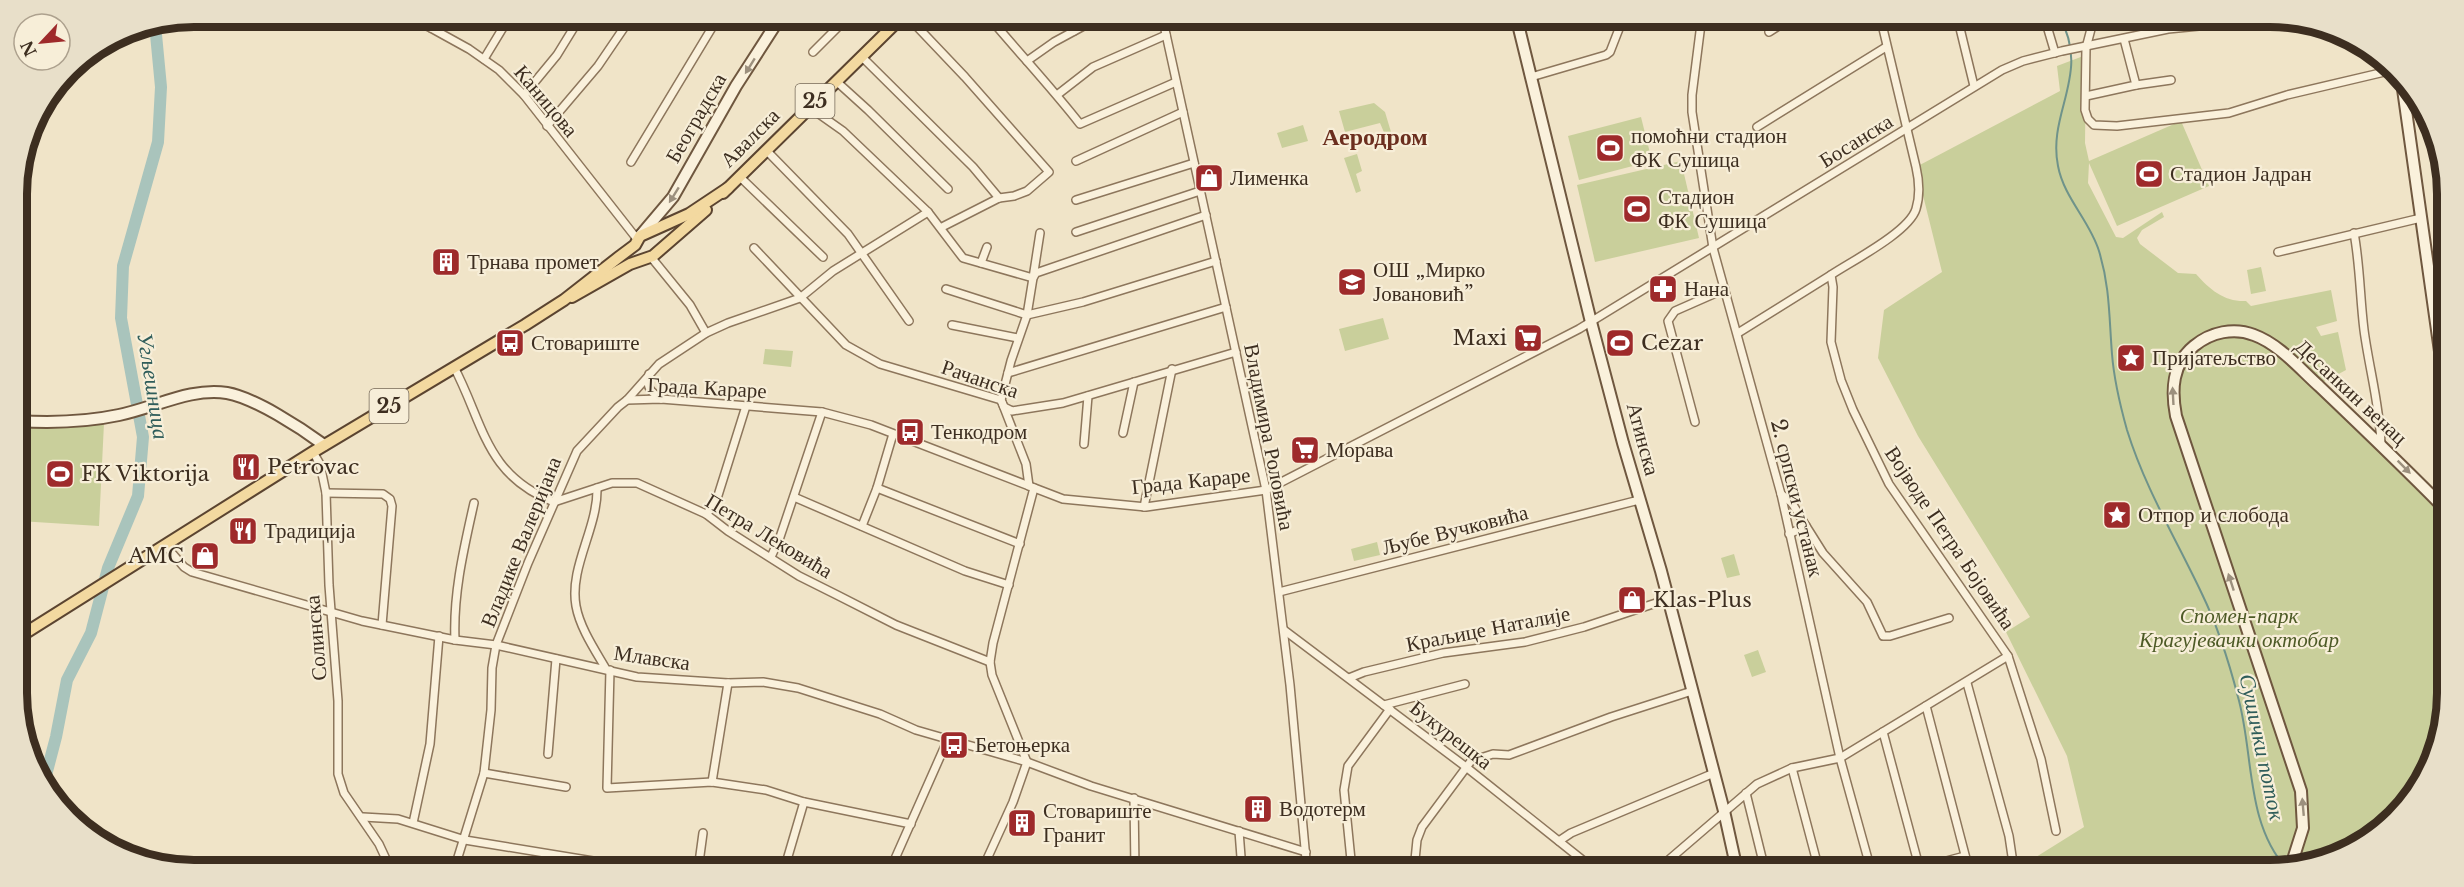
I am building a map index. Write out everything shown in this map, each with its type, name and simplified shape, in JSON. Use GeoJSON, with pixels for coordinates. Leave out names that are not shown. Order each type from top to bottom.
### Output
{"type":"FeatureCollection","features":[{"type":"Feature","properties":{"kind":"main road","name":"Авалска"},"geometry":{"type":"LineString","coordinates":[[728,188],[893,27]]}},
{"type":"Feature","properties":{"kind":"main road","name":"25"},"geometry":{"type":"LineString","coordinates":[[27,632],[324,445],[507,337],[564,300],[640,238],[689,214],[728,188]]}},
{"type":"Feature","properties":{"kind":"main road","name":"25"},"geometry":{"type":"LineString","coordinates":[[564,300],[580,294],[650,256],[713,204],[728,188]]}},
{"type":"Feature","properties":{"kind":"main road"},"geometry":{"type":"LineString","coordinates":[[640,238],[657,241],[650,256],[636,251],[640,238]]}},
{"type":"Feature","properties":{"kind":"street"},"geometry":{"type":"LineString","coordinates":[[484,59],[503,27]]}},
{"type":"Feature","properties":{"kind":"street"},"geometry":{"type":"LineString","coordinates":[[524,95],[557,55],[574,27]]}},
{"type":"Feature","properties":{"kind":"street"},"geometry":{"type":"LineString","coordinates":[[547,126],[598,66],[625,27]]}},
{"type":"Feature","properties":{"kind":"street"},"geometry":{"type":"LineString","coordinates":[[631,162],[712,27]]}},
{"type":"Feature","properties":{"kind":"street","name":"Београдска"},"geometry":{"type":"LineString","coordinates":[[640,238],[673,197],[736,86],[774,27]]}},
{"type":"Feature","properties":{"kind":"street"},"geometry":{"type":"LineString","coordinates":[[813,52],[838,27]]}},
{"type":"Feature","properties":{"kind":"street"},"geometry":{"type":"LineString","coordinates":[[916,27],[965,77],[1049,172],[1027,191],[999,198],[942,227]]}},
{"type":"Feature","properties":{"kind":"street"},"geometry":{"type":"LineString","coordinates":[[997,27],[1057,94],[1080,124],[1176,82]]}},
{"type":"Feature","properties":{"kind":"street"},"geometry":{"type":"LineString","coordinates":[[1072,27],[1074,31]]}},
{"type":"Feature","properties":{"kind":"street"},"geometry":{"type":"LineString","coordinates":[[1027,61],[1081,27]]}},
{"type":"Feature","properties":{"kind":"street","name":"Владимира Роловића"},"geometry":{"type":"LineString","coordinates":[[1164,27],[1266,490],[1284,630],[1306,860]]}},
{"type":"Feature","properties":{"kind":"street","name":"Атинска"},"geometry":{"type":"LineString","coordinates":[[1519,27],[1591,322],[1668,599],[1735,860]]}},
{"type":"Feature","properties":{"kind":"street"},"geometry":{"type":"LineString","coordinates":[[1531,76],[1602,57],[1610,52],[1620,27]]}},
{"type":"Feature","properties":{"kind":"street","name":"2. српски устанак"},"geometry":{"type":"LineString","coordinates":[[1700,27],[1692,112],[1713,248],[1781,494],[1840,758],[1868,860]]}},
{"type":"Feature","properties":{"kind":"street"},"geometry":{"type":"LineString","coordinates":[[1769,32],[1777,27]]}},
{"type":"Feature","properties":{"kind":"street"},"geometry":{"type":"LineString","coordinates":[[1738,333],[1896,233],[1914,213],[1918,180],[1882,27]]}},
{"type":"Feature","properties":{"kind":"street"},"geometry":{"type":"LineString","coordinates":[[1960,27],[1974,86]]}},
{"type":"Feature","properties":{"kind":"street"},"geometry":{"type":"LineString","coordinates":[[2048,27],[2059,52]]}},
{"type":"Feature","properties":{"kind":"street"},"geometry":{"type":"LineString","coordinates":[[2090,27],[2091,35],[2086,48],[2086,96],[2088,118],[2094,125],[2117,126],[2229,113],[2287,95],[2384,72]]}},
{"type":"Feature","properties":{"kind":"street","name":"Босанска"},"geometry":{"type":"LineString","coordinates":[[1591,322],[1974,86],[2013,65],[2076,48],[2086,48],[2168,29],[2201,27]]}},
{"type":"Feature","properties":{"kind":"street","name":"Каницова"},"geometry":{"type":"LineString","coordinates":[[430,28],[484,59],[524,95],[640,238]]}},
{"type":"Feature","properties":{"kind":"street"},"geometry":{"type":"LineString","coordinates":[[1057,94],[1093,67],[1166,35]]}},
{"type":"Feature","properties":{"kind":"street"},"geometry":{"type":"LineString","coordinates":[[2124,39],[2136,85]]}},
{"type":"Feature","properties":{"kind":"street"},"geometry":{"type":"LineString","coordinates":[[1757,127],[1887,47]]}},
{"type":"Feature","properties":{"kind":"street"},"geometry":{"type":"LineString","coordinates":[[861,56],[973,167],[999,198]]}},
{"type":"Feature","properties":{"kind":"street"},"geometry":{"type":"LineString","coordinates":[[2086,96],[2171,80]]}},
{"type":"Feature","properties":{"kind":"street"},"geometry":{"type":"LineString","coordinates":[[836,81],[948,189]]}},
{"type":"Feature","properties":{"kind":"street"},"geometry":{"type":"LineString","coordinates":[[2403,93],[2437,331]]}},
{"type":"Feature","properties":{"kind":"street"},"geometry":{"type":"LineString","coordinates":[[809,107],[843,131],[928,212],[942,227],[963,258],[981,263],[1034,276],[1206,216]]}},
{"type":"Feature","properties":{"kind":"street"},"geometry":{"type":"LineString","coordinates":[[1076,161],[1183,112]]}},
{"type":"Feature","properties":{"kind":"street"},"geometry":{"type":"LineString","coordinates":[[766,150],[824,207],[863,254],[909,321]]}},
{"type":"Feature","properties":{"kind":"street"},"geometry":{"type":"LineString","coordinates":[[1076,200],[1194,163]]}},
{"type":"Feature","properties":{"kind":"street"},"geometry":{"type":"LineString","coordinates":[[740,177],[823,257]]}},
{"type":"Feature","properties":{"kind":"street"},"geometry":{"type":"LineString","coordinates":[[1076,232],[1200,191]]}},
{"type":"Feature","properties":{"kind":"street","name":"Владике Валеријана"},"geometry":{"type":"LineString","coordinates":[[458,860],[484,773],[491,710],[492,668],[496,645],[577,451],[659,364],[706,333],[800,298],[833,271],[928,212]]}},
{"type":"Feature","properties":{"kind":"street"},"geometry":{"type":"LineString","coordinates":[[2278,252],[2421,218]]}},
{"type":"Feature","properties":{"kind":"street"},"geometry":{"type":"LineString","coordinates":[[987,860],[1013,802],[1027,762],[992,675],[990,662],[1020,544],[1031,487],[1026,464],[1001,400],[1018,338],[1027,315],[1040,233]]}},
{"type":"Feature","properties":{"kind":"street"},"geometry":{"type":"LineString","coordinates":[[2354,233],[2359,261],[2364,327],[2381,445]]}},
{"type":"Feature","properties":{"kind":"street"},"geometry":{"type":"LineString","coordinates":[[981,263],[987,247]]}},
{"type":"Feature","properties":{"kind":"street","name":"Рачанска"},"geometry":{"type":"LineString","coordinates":[[754,248],[846,345],[870,359],[1001,400],[1004,406],[1012,411],[1048,407],[1236,352]]}},
{"type":"Feature","properties":{"kind":"street"},"geometry":{"type":"LineString","coordinates":[[650,256],[690,305],[706,333]]}},
{"type":"Feature","properties":{"kind":"street"},"geometry":{"type":"LineString","coordinates":[[946,289],[1027,315],[1083,302],[1216,261]]}},
{"type":"Feature","properties":{"kind":"street","name":"Војводе Петра Бојовића"},"geometry":{"type":"LineString","coordinates":[[1831,275],[1833,287],[1830,330],[1841,380],[1866,441],[1890,484],[2008,656],[2042,759],[2056,831]]}},
{"type":"Feature","properties":{"kind":"street"},"geometry":{"type":"LineString","coordinates":[[1695,422],[1668,321],[1675,311],[1725,289]]}},
{"type":"Feature","properties":{"kind":"street"},"geometry":{"type":"LineString","coordinates":[[1008,373],[1226,307]]}},
{"type":"Feature","properties":{"kind":"street","name":"Града Караре"},"geometry":{"type":"LineString","coordinates":[[627,400],[661,399],[822,412],[871,425],[1063,499],[1144,507],[1266,490],[1530,356],[1591,322]]}},
{"type":"Feature","properties":{"kind":"street"},"geometry":{"type":"LineString","coordinates":[[952,325],[1018,338]]}},
{"type":"Feature","properties":{"kind":"street","name":"Десанкин венац"},"geometry":{"type":"LineString","coordinates":[[2293,858],[2303,828],[2301,791],[2176,416],[2172,397],[2174,376],[2187,353],[2201,341],[2226,331],[2261,338],[2283,354],[2381,445],[2437,501]]}},
{"type":"Feature","properties":{"kind":"street"},"geometry":{"type":"LineString","coordinates":[[454,367],[483,436],[499,462],[519,483],[554,502]]}},
{"type":"Feature","properties":{"kind":"street"},"geometry":{"type":"LineString","coordinates":[[1144,507],[1172,369]]}},
{"type":"Feature","properties":{"kind":"street"},"geometry":{"type":"LineString","coordinates":[[649,373],[647,384],[649,390],[661,399]]}},
{"type":"Feature","properties":{"kind":"street"},"geometry":{"type":"LineString","coordinates":[[1124,433],[1134,382]]}},
{"type":"Feature","properties":{"kind":"street"},"geometry":{"type":"LineString","coordinates":[[27,421],[60,423],[118,416],[191,395],[226,393],[240,396],[299,428],[324,445]]}},
{"type":"Feature","properties":{"kind":"street"},"geometry":{"type":"LineString","coordinates":[[1084,444],[1088,396]]}},
{"type":"Feature","properties":{"kind":"street"},"geometry":{"type":"LineString","coordinates":[[706,514],[715,505],[746,406]]}},
{"type":"Feature","properties":{"kind":"street"},"geometry":{"type":"LineString","coordinates":[[771,557],[822,412]]}},
{"type":"Feature","properties":{"kind":"street"},"geometry":{"type":"LineString","coordinates":[[862,526],[877,488],[893,434]]}},
{"type":"Feature","properties":{"kind":"street","name":"Солинска"},"geometry":{"type":"LineString","coordinates":[[313,452],[320,465],[326,493],[328,585],[338,700],[338,774],[344,793],[363,817],[386,860]]}},
{"type":"Feature","properties":{"kind":"street","name":"Петра Лековића"},"geometry":{"type":"LineString","coordinates":[[554,502],[612,483],[638,483],[706,514],[728,531],[799,576],[896,625],[990,662]]}},
{"type":"Feature","properties":{"kind":"street"},"geometry":{"type":"LineString","coordinates":[[597,488],[593,523],[575,589],[577,608],[590,642],[608,670],[607,788],[712,782],[766,790],[804,801],[911,824]]}},
{"type":"Feature","properties":{"kind":"street"},"geometry":{"type":"LineString","coordinates":[[877,488],[1020,544]]}},
{"type":"Feature","properties":{"kind":"street"},"geometry":{"type":"LineString","coordinates":[[326,493],[383,494],[390,499],[392,506],[382,626]]}},
{"type":"Feature","properties":{"kind":"street"},"geometry":{"type":"LineString","coordinates":[[1781,494],[1792,502],[1823,553],[1867,602],[1881,634],[1890,636],[1949,618]]}},
{"type":"Feature","properties":{"kind":"street"},"geometry":{"type":"LineString","coordinates":[[794,497],[965,571],[1009,585]]}},
{"type":"Feature","properties":{"kind":"street","name":"Љубе Вучковића"},"geometry":{"type":"LineString","coordinates":[[1278,592],[1639,500]]}},
{"type":"Feature","properties":{"kind":"street"},"geometry":{"type":"LineString","coordinates":[[455,640],[454,615],[461,559],[474,503]]}},
{"type":"Feature","properties":{"kind":"street"},"geometry":{"type":"LineString","coordinates":[[1790,534],[1806,526]]}},
{"type":"Feature","properties":{"kind":"street","name":"Млавска"},"geometry":{"type":"LineString","coordinates":[[165,545],[183,567],[192,572],[382,626],[455,640],[496,645],[637,677],[728,683],[763,682],[798,688],[880,714],[916,730],[1027,762],[1061,776],[1306,852]]}},
{"type":"Feature","properties":{"kind":"street","name":"Краљице Наталије"},"geometry":{"type":"LineString","coordinates":[[1349,678],[1364,672],[1443,653],[1536,640],[1584,627],[1668,599]]}},
{"type":"Feature","properties":{"kind":"street","name":"Букурешка"},"geometry":{"type":"LineString","coordinates":[[1284,630],[1466,767],[1583,860]]}},
{"type":"Feature","properties":{"kind":"street"},"geometry":{"type":"LineString","coordinates":[[413,823],[430,744],[439,636]]}},
{"type":"Feature","properties":{"kind":"street"},"geometry":{"type":"LineString","coordinates":[[1668,860],[1746,793],[1774,775],[1792,768],[1840,758],[1967,683],[2008,656]]}},
{"type":"Feature","properties":{"kind":"street"},"geometry":{"type":"LineString","coordinates":[[548,754],[556,659]]}},
{"type":"Feature","properties":{"kind":"street"},"geometry":{"type":"LineString","coordinates":[[712,782],[728,683]]}},
{"type":"Feature","properties":{"kind":"street"},"geometry":{"type":"LineString","coordinates":[[1967,683],[2009,836],[2013,860]]}},
{"type":"Feature","properties":{"kind":"street"},"geometry":{"type":"LineString","coordinates":[[1351,860],[1344,790],[1348,766],[1387,707],[1415,695],[1465,684]]}},
{"type":"Feature","properties":{"kind":"street"},"geometry":{"type":"LineString","coordinates":[[1415,860],[1417,840],[1422,827],[1471,761],[1486,756],[1509,755],[1611,717],[1692,691]]}},
{"type":"Feature","properties":{"kind":"street"},"geometry":{"type":"LineString","coordinates":[[1926,706],[1966,860]]}},
{"type":"Feature","properties":{"kind":"street"},"geometry":{"type":"LineString","coordinates":[[1883,732],[1915,860]]}},
{"type":"Feature","properties":{"kind":"street"},"geometry":{"type":"LineString","coordinates":[[895,860],[948,739]]}},
{"type":"Feature","properties":{"kind":"street"},"geometry":{"type":"LineString","coordinates":[[1792,768],[1816,860]]}},
{"type":"Feature","properties":{"kind":"street"},"geometry":{"type":"LineString","coordinates":[[484,773],[566,787]]}},
{"type":"Feature","properties":{"kind":"street"},"geometry":{"type":"LineString","coordinates":[[1560,841],[1571,833],[1714,773]]}},
{"type":"Feature","properties":{"kind":"street"},"geometry":{"type":"LineString","coordinates":[[1746,793],[1763,860]]}},
{"type":"Feature","properties":{"kind":"street"},"geometry":{"type":"LineString","coordinates":[[1134,798],[1135,860]]}},
{"type":"Feature","properties":{"kind":"street"},"geometry":{"type":"LineString","coordinates":[[787,860],[804,801]]}},
{"type":"Feature","properties":{"kind":"street"},"geometry":{"type":"LineString","coordinates":[[363,817],[386,817],[465,840],[587,860]]}},
{"type":"Feature","properties":{"kind":"street"},"geometry":{"type":"LineString","coordinates":[[1239,831],[1241,860]]}},
{"type":"Feature","properties":{"kind":"street"},"geometry":{"type":"LineString","coordinates":[[699,860],[703,833]]}},
{"type":"Feature","properties":{"kind":"street"},"geometry":{"type":"LineString","coordinates":[[1952,860],[1965,856]]}},
{"type":"Feature","properties":{"kind":"green space","name":"Спомен-парк Крагујевачки октобар"},"geometry":{"type":"Polygon","coordinates":[[[2086,55],[2085,143],[2089,161],[2181,121],[2209,186],[2117,226],[2089,163],[2088,183],[2116,237],[2123,238],[2162,212],[2164,217],[2142,230],[2137,238],[2140,244],[2178,273],[2196,274],[2212,290],[2225,297],[2246,301],[2251,306],[2331,290],[2337,321],[2316,327],[2321,336],[2338,332],[2346,370],[2318,385],[2437,501],[2437,704],[2428,747],[2409,786],[2388,811],[2354,838],[2324,851],[2281,860],[2031,860],[2084,827],[2067,756],[2006,632],[2030,617],[1918,436],[1878,358],[1884,310],[1942,272],[1916,167],[2060,91],[2057,66],[2086,55]]]}},
{"type":"Feature","properties":{"kind":"green space"},"geometry":{"type":"Polygon","coordinates":[[[1374,103],[1385,112],[1394,142],[1389,144],[1380,123],[1345,132],[1339,111],[1374,103]]]}},
{"type":"Feature","properties":{"kind":"green space","name":"помоћни стадион ФК Сушица"},"geometry":{"type":"Polygon","coordinates":[[[1641,117],[1652,161],[1579,180],[1568,136],[1641,117]]]}},
{"type":"Feature","properties":{"kind":"green space"},"geometry":{"type":"Polygon","coordinates":[[[1303,125],[1308,141],[1282,148],[1277,133],[1303,125]]]}},
{"type":"Feature","properties":{"kind":"green space"},"geometry":{"type":"Polygon","coordinates":[[[1357,154],[1362,171],[1356,174],[1361,191],[1356,193],[1344,158],[1357,154]]]}},
{"type":"Feature","properties":{"kind":"green space","name":"Стадион ФК Сушица"},"geometry":{"type":"Polygon","coordinates":[[[1681,161],[1699,238],[1595,262],[1577,185],[1681,161]]]}},
{"type":"Feature","properties":{"kind":"green space"},"geometry":{"type":"Polygon","coordinates":[[[2261,267],[2266,291],[2251,294],[2247,270],[2261,267]]]}},
{"type":"Feature","properties":{"kind":"green space"},"geometry":{"type":"Polygon","coordinates":[[[1383,318],[1389,339],[1345,351],[1339,329],[1383,318]]]}},
{"type":"Feature","properties":{"kind":"green space"},"geometry":{"type":"Polygon","coordinates":[[[765,349],[793,351],[791,367],[763,364],[765,349]]]}},
{"type":"Feature","properties":{"kind":"green space","name":"FK Viktorija"},"geometry":{"type":"Polygon","coordinates":[[[104,423],[99,526],[27,522],[27,427],[64,427],[104,423]]]}},
{"type":"Feature","properties":{"kind":"green space"},"geometry":{"type":"Polygon","coordinates":[[[1377,542],[1380,555],[1354,561],[1351,549],[1377,542]]]}},
{"type":"Feature","properties":{"kind":"green space"},"geometry":{"type":"Polygon","coordinates":[[[1734,554],[1740,575],[1727,578],[1721,558],[1734,554]]]}},
{"type":"Feature","properties":{"kind":"green space"},"geometry":{"type":"Polygon","coordinates":[[[1758,650],[1766,672],[1752,677],[1744,655],[1758,650]]]}},
{"type":"Feature","properties":{"kind":"waterway","name":"Сушички поток"},"geometry":{"type":"LineString","coordinates":[[2064,27],[2071,56],[2067,92],[2058,128],[2056,146],[2058,166],[2066,189],[2095,240],[2103,264],[2114,373],[2124,421],[2143,472],[2218,632],[2243,719],[2257,809],[2273,851],[2280,860]]}},
{"type":"Feature","properties":{"kind":"waterway","name":"Угљешница"},"geometry":{"type":"LineString","coordinates":[[47,772],[67,680],[91,633],[108,568],[138,496],[143,437],[121,318],[123,266],[158,142],[161,87],[156,32]]}},
{"type":"Feature","properties":{"kind":"place","name":"помоћни стадион ФК Сушица"},"geometry":{"type":"Point","coordinates":[1610,148]}},
{"type":"Feature","properties":{"kind":"place","name":"Стадион Јадран"},"geometry":{"type":"Point","coordinates":[2149,174]}},
{"type":"Feature","properties":{"kind":"place","name":"Лименка"},"geometry":{"type":"Point","coordinates":[1209,178]}},
{"type":"Feature","properties":{"kind":"place","name":"Стадион ФК Сушица"},"geometry":{"type":"Point","coordinates":[1637,209]}},
{"type":"Feature","properties":{"kind":"place","name":"Трнава промет"},"geometry":{"type":"Point","coordinates":[446,262]}},
{"type":"Feature","properties":{"kind":"place","name":"ОШ „Мирко Јовановић”"},"geometry":{"type":"Point","coordinates":[1352,282]}},
{"type":"Feature","properties":{"kind":"place","name":"Нана"},"geometry":{"type":"Point","coordinates":[1663,289]}},
{"type":"Feature","properties":{"kind":"place","name":"Maxi"},"geometry":{"type":"Point","coordinates":[1528,338]}},
{"type":"Feature","properties":{"kind":"place","name":"Стовариште"},"geometry":{"type":"Point","coordinates":[510,343]}},
{"type":"Feature","properties":{"kind":"place","name":"Cezar"},"geometry":{"type":"Point","coordinates":[1620,343]}},
{"type":"Feature","properties":{"kind":"place","name":"Пријатељство"},"geometry":{"type":"Point","coordinates":[2131,358]}},
{"type":"Feature","properties":{"kind":"place","name":"Тенкодром"},"geometry":{"type":"Point","coordinates":[910,432]}},
{"type":"Feature","properties":{"kind":"place","name":"Морава"},"geometry":{"type":"Point","coordinates":[1305,450]}},
{"type":"Feature","properties":{"kind":"place","name":"Petrovac"},"geometry":{"type":"Point","coordinates":[246,467]}},
{"type":"Feature","properties":{"kind":"place","name":"FK Viktorija"},"geometry":{"type":"Point","coordinates":[60,474]}},
{"type":"Feature","properties":{"kind":"place","name":"Отпор и слобода"},"geometry":{"type":"Point","coordinates":[2117,515]}},
{"type":"Feature","properties":{"kind":"place","name":"Традиција"},"geometry":{"type":"Point","coordinates":[243,531]}},
{"type":"Feature","properties":{"kind":"place","name":"AMC"},"geometry":{"type":"Point","coordinates":[205,556]}},
{"type":"Feature","properties":{"kind":"place","name":"Klas-Plus"},"geometry":{"type":"Point","coordinates":[1632,600]}},
{"type":"Feature","properties":{"kind":"place","name":"Бетоњерка"},"geometry":{"type":"Point","coordinates":[954,745]}},
{"type":"Feature","properties":{"kind":"place","name":"Водотерм"},"geometry":{"type":"Point","coordinates":[1258,809]}},
{"type":"Feature","properties":{"kind":"place","name":"Стовариште Гранит"},"geometry":{"type":"Point","coordinates":[1022,823]}},
{"type":"Feature","properties":{"kind":"district","name":"Аеродром"},"geometry":{"type":"Point","coordinates":[1375,136]}}]}
